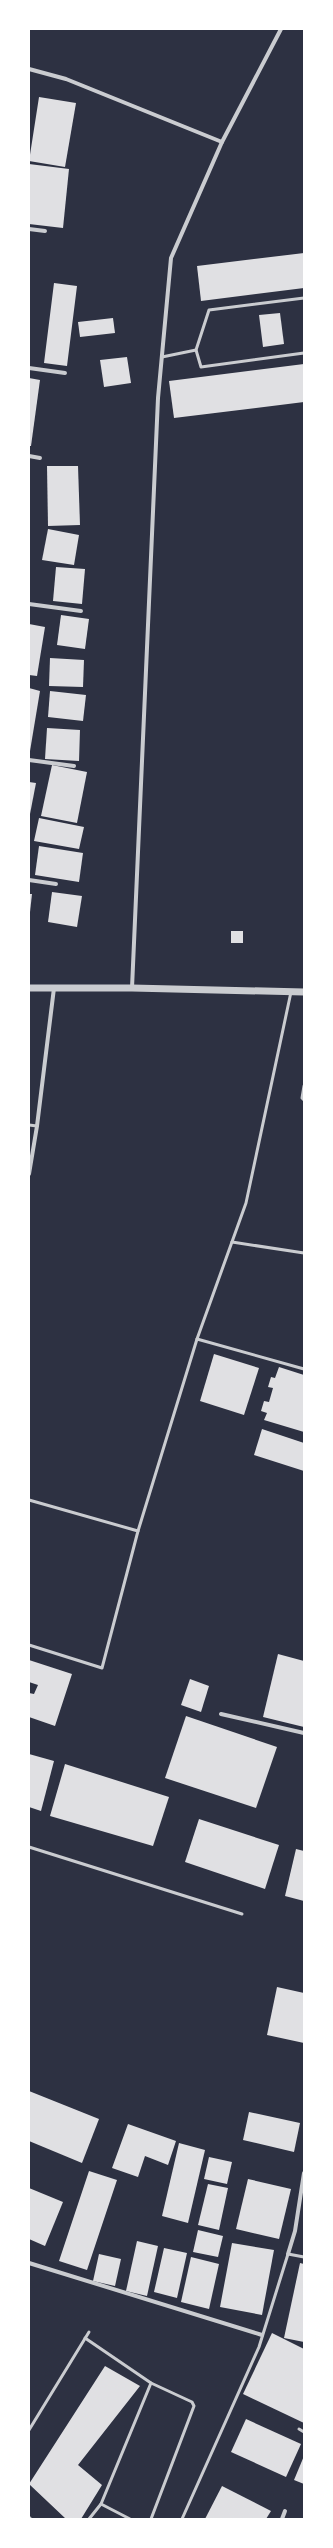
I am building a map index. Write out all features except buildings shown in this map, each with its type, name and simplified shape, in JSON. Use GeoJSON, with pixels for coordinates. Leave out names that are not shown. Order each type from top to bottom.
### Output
{"type":"FeatureCollection","features":[{"type":"Feature","properties":{"kind":"street"},"geometry":{"type":"LineString","coordinates":[[132,988],[158,398],[171,258],[222,142],[281,29]]}},
{"type":"Feature","properties":{"kind":"street"},"geometry":{"type":"LineString","coordinates":[[29,69],[66,79],[222,142]]}},
{"type":"Feature","properties":{"kind":"street"},"geometry":{"type":"LineString","coordinates":[[29,230],[45,231]]}},
{"type":"Feature","properties":{"kind":"street"},"geometry":{"type":"LineString","coordinates":[[29,368],[65,373]]}},
{"type":"Feature","properties":{"kind":"street"},"geometry":{"type":"LineString","coordinates":[[29,456],[40,458]]}},
{"type":"Feature","properties":{"kind":"street"},"geometry":{"type":"LineString","coordinates":[[29,604],[81,611]]}},
{"type":"Feature","properties":{"kind":"street"},"geometry":{"type":"LineString","coordinates":[[29,760],[74,766]]}},
{"type":"Feature","properties":{"kind":"street"},"geometry":{"type":"LineString","coordinates":[[29,880],[56,884]]}},
{"type":"Feature","properties":{"kind":"street"},"geometry":{"type":"LineString","coordinates":[[29,988],[132,988],[304,992]]}},
{"type":"Feature","properties":{"kind":"street"},"geometry":{"type":"LineString","coordinates":[[29,1174],[37,1126],[54,988]]}},
{"type":"Feature","properties":{"kind":"street"},"geometry":{"type":"LineString","coordinates":[[221,1714],[304,1733]]}},
{"type":"Feature","properties":{"kind":"street"},"geometry":{"type":"LineString","coordinates":[[288,2254],[295,2231],[304,2172]]}},
{"type":"Feature","properties":{"kind":"street"},"geometry":{"type":"LineString","coordinates":[[29,2263],[262,2335]]}},
{"type":"Feature","properties":{"kind":"street"},"geometry":{"type":"LineString","coordinates":[[282,2519],[285,2511]]}},
{"type":"Feature","properties":{"kind":"lane"},"geometry":{"type":"LineString","coordinates":[[304,298],[209,310],[196,350],[201,367],[304,353]]}},
{"type":"Feature","properties":{"kind":"lane"},"geometry":{"type":"LineString","coordinates":[[162,357],[196,350]]}},
{"type":"Feature","properties":{"kind":"lane"},"geometry":{"type":"LineString","coordinates":[[29,1645],[102,1668],[138,1531],[197,1339],[246,1203],[291,992]]}},
{"type":"Feature","properties":{"kind":"lane"},"geometry":{"type":"LineString","coordinates":[[304,1086],[302,1098],[304,1100]]}},
{"type":"Feature","properties":{"kind":"lane"},"geometry":{"type":"LineString","coordinates":[[29,1125],[37,1126]]}},
{"type":"Feature","properties":{"kind":"lane"},"geometry":{"type":"LineString","coordinates":[[232,1242],[304,1253]]}},
{"type":"Feature","properties":{"kind":"lane"},"geometry":{"type":"LineString","coordinates":[[197,1339],[304,1369]]}},
{"type":"Feature","properties":{"kind":"lane"},"geometry":{"type":"LineString","coordinates":[[29,1500],[138,1531]]}},
{"type":"Feature","properties":{"kind":"lane"},"geometry":{"type":"LineString","coordinates":[[29,1847],[242,1914]]}},
{"type":"Feature","properties":{"kind":"lane"},"geometry":{"type":"LineString","coordinates":[[182,2519],[262,2335],[288,2254],[304,2257]]}},
{"type":"Feature","properties":{"kind":"lane"},"geometry":{"type":"LineString","coordinates":[[29,2430],[88,2332]]}},
{"type":"Feature","properties":{"kind":"lane"},"geometry":{"type":"LineString","coordinates":[[85,2338],[151,2383],[192,2402],[194,2406],[151,2519]]}},
{"type":"Feature","properties":{"kind":"lane"},"geometry":{"type":"LineString","coordinates":[[89,2519],[102,2504],[151,2383]]}},
{"type":"Feature","properties":{"kind":"lane"},"geometry":{"type":"LineString","coordinates":[[299,2429],[304,2432]]}},
{"type":"Feature","properties":{"kind":"lane"},"geometry":{"type":"LineString","coordinates":[[102,2504],[130,2519]]}}]}
